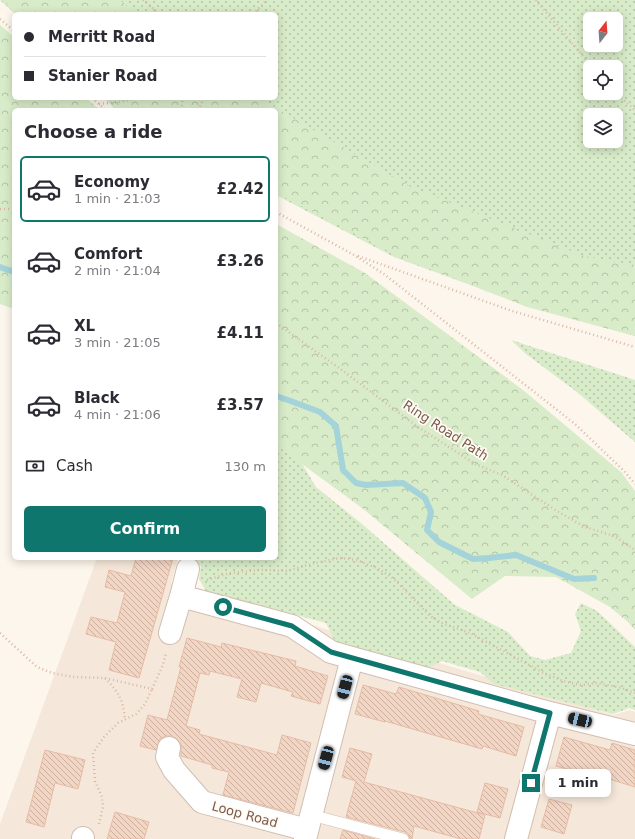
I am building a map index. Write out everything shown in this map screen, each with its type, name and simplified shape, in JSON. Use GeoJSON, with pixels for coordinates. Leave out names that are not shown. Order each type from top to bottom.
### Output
{"type":"FeatureCollection","features":[{"type":"Feature","properties":{"kind":"street"},"geometry":{"type":"LineString","coordinates":[[170,633],[188,569]]}},
{"type":"Feature","properties":{"kind":"street"},"geometry":{"type":"LineString","coordinates":[[182,594],[292,626],[331,652],[550,713],[635,734]]}},
{"type":"Feature","properties":{"kind":"street"},"geometry":{"type":"LineString","coordinates":[[308,828],[352,658]]}},
{"type":"Feature","properties":{"kind":"street"},"geometry":{"type":"LineString","coordinates":[[516,839],[550,713]]}},
{"type":"Feature","properties":{"kind":"street","name":"Loop Road"},"geometry":{"type":"LineString","coordinates":[[169,748],[167,756],[174,770],[202,802],[308,828]]}},
{"type":"Feature","properties":{"kind":"lane"},"geometry":{"type":"LineString","coordinates":[[308,828],[403,839]]}},
{"type":"Feature","properties":{"kind":"path"},"geometry":{"type":"LineString","coordinates":[[143,0],[158,12]]}},
{"type":"Feature","properties":{"kind":"path"},"geometry":{"type":"LineString","coordinates":[[255,12],[266,0]]}},
{"type":"Feature","properties":{"kind":"path"},"geometry":{"type":"LineString","coordinates":[[536,0],[586,60]]}},
{"type":"Feature","properties":{"kind":"path"},"geometry":{"type":"LineString","coordinates":[[0,19],[12,29]]}},
{"type":"Feature","properties":{"kind":"path"},"geometry":{"type":"LineString","coordinates":[[94,100],[104,108]]}},
{"type":"Feature","properties":{"kind":"path"},"geometry":{"type":"LineString","coordinates":[[99,104],[128,100]]}},
{"type":"Feature","properties":{"kind":"path"},"geometry":{"type":"LineString","coordinates":[[623,100],[635,110]]}},
{"type":"Feature","properties":{"kind":"path"},"geometry":{"type":"LineString","coordinates":[[0,210],[12,209]]}},
{"type":"Feature","properties":{"kind":"path"},"geometry":{"type":"LineString","coordinates":[[278,213],[354,255],[384,274],[575,424],[624,471],[635,484]]}},
{"type":"Feature","properties":{"kind":"path"},"geometry":{"type":"LineString","coordinates":[[354,255],[512,311],[635,347]]}},
{"type":"Feature","properties":{"kind":"path","name":"Ring Road Path"},"geometry":{"type":"LineString","coordinates":[[278,324],[339,368],[418,428],[475,464],[502,475],[584,527],[614,536],[635,550]]}},
{"type":"Feature","properties":{"kind":"path"},"geometry":{"type":"LineString","coordinates":[[182,594],[206,581],[230,573],[261,570],[287,571],[340,558],[357,560],[379,569],[394,579],[430,616],[442,623],[470,633],[546,674],[563,681],[581,685],[597,683],[622,688],[635,694]]}},
{"type":"Feature","properties":{"kind":"path"},"geometry":{"type":"LineString","coordinates":[[0,633],[37,667],[52,673],[74,677],[105,678],[152,690]]}},
{"type":"Feature","properties":{"kind":"path"},"geometry":{"type":"LineString","coordinates":[[88,834],[103,807],[102,797],[95,781],[93,753],[104,737],[118,723],[136,714],[145,704],[163,665],[170,633]]}},
{"type":"Feature","properties":{"kind":"path"},"geometry":{"type":"LineString","coordinates":[[105,678],[114,688],[123,703],[125,720]]}},
{"type":"Feature","properties":{"kind":"shaded area"},"geometry":{"type":"Polygon","coordinates":[[[96,560],[177,560],[171,583],[613,715],[630,710],[635,712],[635,839],[0,839],[0,824],[96,560]]]}},
{"type":"Feature","properties":{"kind":"green space"},"geometry":{"type":"Polygon","coordinates":[[[0,0],[635,0],[635,336],[525,305],[394,257],[278,196],[278,108],[114,108],[106,100],[278,100],[278,12],[13,12],[0,0]]]}},
{"type":"Feature","properties":{"kind":"green space"},"geometry":{"type":"Polygon","coordinates":[[[3,0],[120,0],[134,12],[16,12],[3,0]]]}},
{"type":"Feature","properties":{"kind":"green space"},"geometry":{"type":"Polygon","coordinates":[[[0,25],[12,35],[12,100],[88,100],[98,108],[12,108],[12,308],[0,304],[0,25]]]}},
{"type":"Feature","properties":{"kind":"green space"},"geometry":{"type":"Polygon","coordinates":[[[107,100],[262,100],[276,108],[115,108],[107,100]]]}},
{"type":"Feature","properties":{"kind":"green space"},"geometry":{"type":"Polygon","coordinates":[[[278,109],[411,187],[584,256],[635,265],[635,336],[527,307],[404,259],[278,194],[278,109]]]}},
{"type":"Feature","properties":{"kind":"green space"},"geometry":{"type":"Polygon","coordinates":[[[278,225],[365,273],[523,390],[621,472],[635,491],[635,630],[610,607],[556,577],[505,576],[472,599],[362,508],[278,446],[278,225]]]}},
{"type":"Feature","properties":{"kind":"green space"},"geometry":{"type":"Polygon","coordinates":[[[511,340],[635,380],[635,442],[577,392],[526,354],[511,340]]]}},
{"type":"Feature","properties":{"kind":"green space"},"geometry":{"type":"Polygon","coordinates":[[[278,432],[289,442],[316,487],[362,524],[455,605],[508,632],[530,656],[545,660],[571,653],[581,631],[575,614],[581,603],[597,611],[635,647],[635,710],[629,708],[613,714],[494,684],[480,672],[442,661],[428,668],[336,643],[326,623],[206,591],[199,579],[201,566],[185,560],[278,560],[278,432]]]}},
{"type":"Feature","properties":{"kind":"building"},"geometry":{"type":"Polygon","coordinates":[[[135,560],[172,560],[139,678],[109,670],[116,642],[86,634],[91,617],[117,623],[125,592],[105,587],[109,570],[131,576],[135,560]]]}},
{"type":"Feature","properties":{"kind":"building"},"geometry":{"type":"Polygon","coordinates":[[[187,638],[221,647],[222,643],[296,661],[295,666],[328,676],[320,704],[291,696],[293,692],[261,683],[256,702],[237,697],[242,679],[210,671],[209,675],[200,673],[186,726],[200,730],[199,734],[277,755],[282,735],[311,743],[293,813],[223,795],[229,772],[212,768],[212,765],[181,756],[181,744],[172,736],[166,736],[160,739],[156,750],[140,746],[148,715],[167,720],[187,638]]]}},
{"type":"Feature","properties":{"kind":"building"},"geometry":{"type":"Polygon","coordinates":[[[363,685],[396,694],[399,687],[479,711],[478,714],[524,727],[516,756],[483,746],[482,749],[385,721],[355,714],[363,685]]]}},
{"type":"Feature","properties":{"kind":"building"},"geometry":{"type":"Polygon","coordinates":[[[564,737],[610,750],[612,743],[635,750],[635,787],[586,772],[585,774],[556,766],[564,737]]]}},
{"type":"Feature","properties":{"kind":"building"},"geometry":{"type":"Polygon","coordinates":[[[350,748],[372,754],[364,782],[485,815],[479,839],[461,839],[414,826],[412,839],[410,839],[408,834],[405,832],[346,817],[356,781],[342,777],[350,748]]]}},
{"type":"Feature","properties":{"kind":"building"},"geometry":{"type":"Polygon","coordinates":[[[45,750],[85,760],[78,789],[55,783],[44,827],[26,822],[45,750]]]}},
{"type":"Feature","properties":{"kind":"building"},"geometry":{"type":"Polygon","coordinates":[[[485,783],[508,789],[500,818],[477,812],[485,783]]]}},
{"type":"Feature","properties":{"kind":"building"},"geometry":{"type":"Polygon","coordinates":[[[549,799],[572,805],[564,834],[541,827],[549,799]]]}},
{"type":"Feature","properties":{"kind":"building"},"geometry":{"type":"Polygon","coordinates":[[[115,812],[149,822],[144,839],[107,839],[115,812]]]}},
{"type":"Feature","properties":{"kind":"building"},"geometry":{"type":"Polygon","coordinates":[[[343,830],[375,839],[340,839],[343,830]]]}},
{"type":"Feature","properties":{"kind":"waterway"},"geometry":{"type":"LineString","coordinates":[[0,267],[12,271]]}},
{"type":"Feature","properties":{"kind":"waterway"},"geometry":{"type":"LineString","coordinates":[[278,397],[320,412],[336,426],[343,470],[356,483],[366,485],[403,483],[425,498],[431,512],[427,530],[439,542],[473,559],[516,555],[574,579],[594,578]]}},
{"type":"Feature","properties":{"kind":"route"},"geometry":{"type":"LineString","coordinates":[[223,607],[292,626],[331,652],[550,713],[531,783]]}}]}
